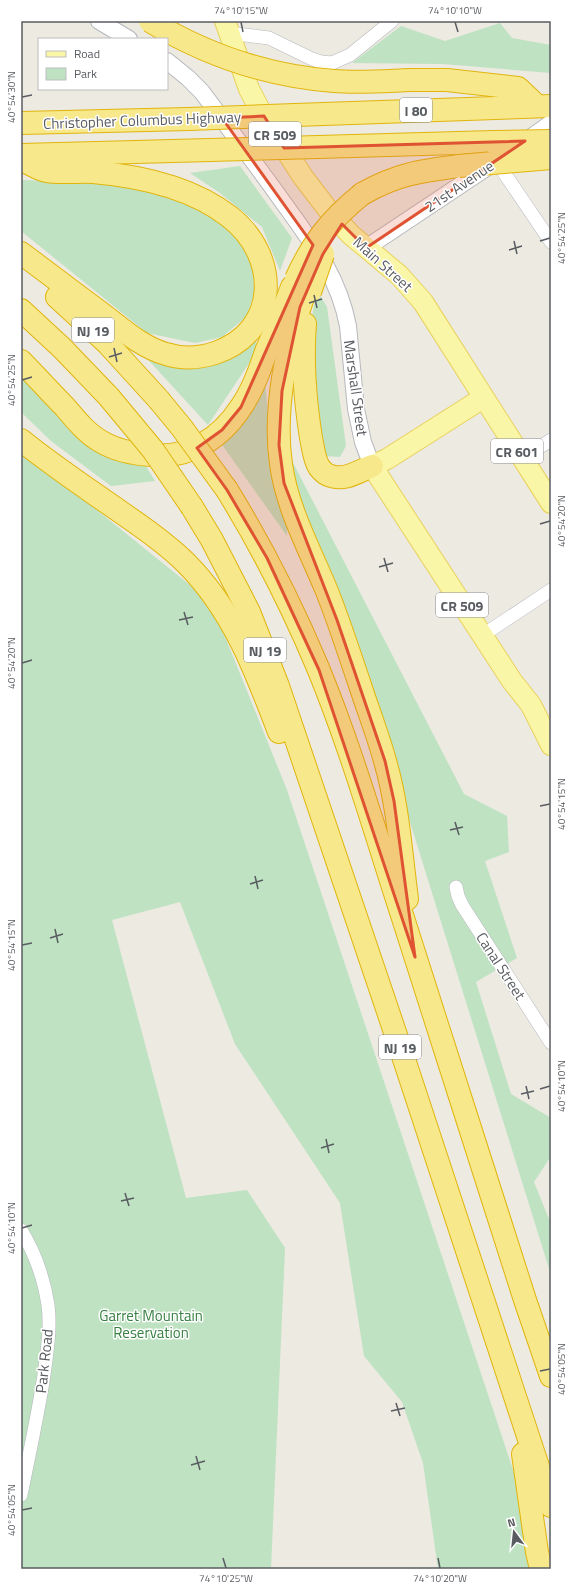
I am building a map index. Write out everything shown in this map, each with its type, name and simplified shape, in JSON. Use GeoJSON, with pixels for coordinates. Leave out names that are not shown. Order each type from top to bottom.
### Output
{"type":"FeatureCollection","features":[{"type":"Feature","properties":{"kind":"highway"},"geometry":{"type":"LineString","coordinates":[[150,21],[180,38],[217,55],[285,75],[341,81],[447,80],[518,88],[546,110]]}},
{"type":"Feature","properties":{"kind":"highway","name":"Christopher Columbus Highway"},"geometry":{"type":"LineString","coordinates":[[21,123],[189,120],[295,115],[546,110]]}},
{"type":"Feature","properties":{"kind":"highway","name":"Christopher Columbus Highway"},"geometry":{"type":"LineString","coordinates":[[21,155],[318,147],[495,151],[551,140]]}},
{"type":"Feature","properties":{"kind":"highway"},"geometry":{"type":"LineString","coordinates":[[415,957],[394,801],[385,761],[335,613],[293,512],[284,483],[281,464],[279,428],[284,376],[294,325],[304,287],[310,252],[335,217],[387,181],[408,174],[459,166],[551,158]]}},
{"type":"Feature","properties":{"kind":"highway"},"geometry":{"type":"LineString","coordinates":[[21,159],[44,171],[92,172],[134,178],[172,188],[204,201],[235,221],[254,244],[264,265],[266,276],[265,299],[260,316],[251,330],[232,345],[222,351],[199,357],[177,356],[156,350],[132,336],[21,253]]}},
{"type":"Feature","properties":{"kind":"highway"},"geometry":{"type":"LineString","coordinates":[[21,360],[86,430],[102,442],[114,448],[142,455],[170,455],[197,448],[222,430],[241,407],[260,368],[323,254],[341,225],[364,196]]}},
{"type":"Feature","properties":{"kind":"highway","name":"NJ 19"},"geometry":{"type":"LineString","coordinates":[[21,267],[85,321],[134,371],[182,428],[227,490],[270,564],[286,596],[319,670],[347,746],[525,1300],[551,1376]]}},
{"type":"Feature","properties":{"kind":"highway"},"geometry":{"type":"LineString","coordinates":[[304,287],[304,372],[307,412],[315,458],[319,467],[324,473],[338,478],[372,466]]}},
{"type":"Feature","properties":{"kind":"highway","name":"NJ 19"},"geometry":{"type":"LineString","coordinates":[[21,310],[62,348],[109,397],[152,450],[192,507],[212,540],[249,612],[278,686],[318,802],[551,1506]]}},
{"type":"Feature","properties":{"kind":"highway"},"geometry":{"type":"LineString","coordinates":[[21,425],[59,462],[103,499]]}},
{"type":"Feature","properties":{"kind":"highway"},"geometry":{"type":"LineString","coordinates":[[21,440],[146,530],[174,552],[213,594],[237,631],[249,656],[294,774],[318,802]]}},
{"type":"Feature","properties":{"kind":"highway"},"geometry":{"type":"LineString","coordinates":[[525,1300],[546,1318],[551,1331]]}},
{"type":"Feature","properties":{"kind":"highway"},"geometry":{"type":"LineString","coordinates":[[515,1396],[536,1544],[541,1569]]}},
{"type":"Feature","properties":{"kind":"main road","name":"Main Street"},"geometry":{"type":"LineString","coordinates":[[227,27],[245,80],[261,112],[303,177],[329,211],[351,234],[398,275],[423,302],[551,503]]}},
{"type":"Feature","properties":{"kind":"main road"},"geometry":{"type":"LineString","coordinates":[[372,466],[387,459],[483,398]]}},
{"type":"Feature","properties":{"kind":"main road","name":"Marshall Street"},"geometry":{"type":"LineString","coordinates":[[372,466],[512,681],[530,705],[551,745]]}},
{"type":"Feature","properties":{"kind":"street"},"geometry":{"type":"LineString","coordinates":[[99,21],[127,38]]}},
{"type":"Feature","properties":{"kind":"street"},"geometry":{"type":"LineString","coordinates":[[227,27],[269,38],[312,59],[332,63],[350,55],[392,21]]}},
{"type":"Feature","properties":{"kind":"street","name":"Marshall Street"},"geometry":{"type":"LineString","coordinates":[[168,62],[202,92],[301,227],[327,266],[336,284],[346,314],[358,423],[372,466]]}},
{"type":"Feature","properties":{"kind":"street","name":"21st Avenue"},"geometry":{"type":"LineString","coordinates":[[366,248],[495,151],[546,110]]}},
{"type":"Feature","properties":{"kind":"street"},"geometry":{"type":"LineString","coordinates":[[495,151],[551,242]]}},
{"type":"Feature","properties":{"kind":"street"},"geometry":{"type":"LineString","coordinates":[[522,458],[551,440]]}},
{"type":"Feature","properties":{"kind":"street"},"geometry":{"type":"LineString","coordinates":[[483,635],[551,590]]}},
{"type":"Feature","properties":{"kind":"street","name":"Canal Street"},"geometry":{"type":"LineString","coordinates":[[456,886],[462,905],[551,1043]]}},
{"type":"Feature","properties":{"kind":"street","name":"Park Road"},"geometry":{"type":"LineString","coordinates":[[21,1230],[30,1245],[40,1273],[48,1305],[49,1340],[39,1406],[21,1495]]}},
{"type":"Feature","properties":{"kind":"highlighted area"},"geometry":{"type":"Polygon","coordinates":[[[264,116],[284,148],[525,141],[366,248],[342,224],[323,254],[300,307],[282,391],[279,445],[284,483],[337,620],[385,761],[394,801],[415,957],[319,670],[267,558],[227,490],[197,448],[222,430],[241,407],[313,245],[222,118],[264,116]]]}},
{"type":"Feature","properties":{"kind":"green space"},"geometry":{"type":"Polygon","coordinates":[[[500,23],[512,38],[551,45],[551,73],[443,64],[352,63],[401,26],[445,41],[500,23]]]}},
{"type":"Feature","properties":{"kind":"green space"},"geometry":{"type":"Polygon","coordinates":[[[240,166],[292,238],[280,271],[262,227],[220,193],[190,173],[240,166]]]}},
{"type":"Feature","properties":{"kind":"green space"},"geometry":{"type":"Polygon","coordinates":[[[21,180],[146,187],[219,216],[252,247],[257,284],[247,316],[222,337],[195,343],[147,333],[21,231],[21,180]]]}},
{"type":"Feature","properties":{"kind":"green space"},"geometry":{"type":"Polygon","coordinates":[[[317,290],[327,307],[346,446],[340,457],[325,456],[315,413],[308,338],[317,290]]]}},
{"type":"Feature","properties":{"kind":"green space"},"geometry":{"type":"Polygon","coordinates":[[[255,338],[257,351],[208,425],[141,352],[209,365],[255,338]]]}},
{"type":"Feature","properties":{"kind":"green space"},"geometry":{"type":"Polygon","coordinates":[[[21,372],[141,458],[155,481],[111,486],[51,441],[21,412],[21,372]]]}},
{"type":"Feature","properties":{"kind":"green space"},"geometry":{"type":"Polygon","coordinates":[[[265,381],[273,467],[287,520],[287,536],[220,442],[265,381]]]}},
{"type":"Feature","properties":{"kind":"green space","name":"Garret Mountain Reservation"},"geometry":{"type":"Polygon","coordinates":[[[21,449],[211,602],[287,790],[546,1569],[438,1569],[423,1463],[402,1402],[364,1356],[340,1203],[235,1044],[180,902],[112,920],[186,1198],[247,1190],[285,1248],[271,1569],[21,1569],[21,449]]]}},
{"type":"Feature","properties":{"kind":"green space"},"geometry":{"type":"Polygon","coordinates":[[[290,457],[464,794],[507,816],[509,852],[485,861],[517,958],[476,982],[511,1094],[551,1118],[551,1156],[534,1182],[551,1224],[551,1275],[405,806],[299,501],[290,457]]]}}]}
